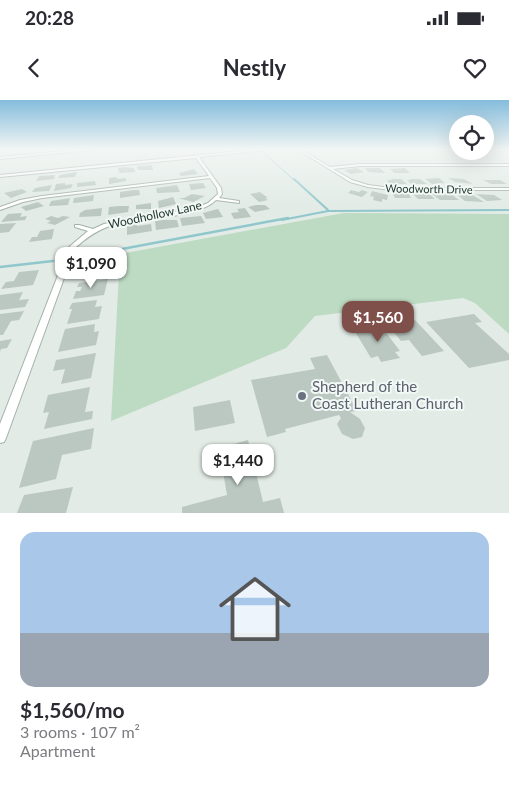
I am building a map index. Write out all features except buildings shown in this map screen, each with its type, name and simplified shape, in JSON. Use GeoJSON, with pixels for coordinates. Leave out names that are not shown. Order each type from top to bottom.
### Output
{"type":"FeatureCollection","features":[{"type":"Feature","properties":{"kind":"street"},"geometry":{"type":"LineString","coordinates":[[0,176],[80,168]]}},
{"type":"Feature","properties":{"kind":"street","name":"Woodhollow Lane"},"geometry":{"type":"LineString","coordinates":[[0,438],[70,250],[79,239],[92,231],[120,221],[194,209],[217,199],[220,190],[205,168]]}},
{"type":"Feature","properties":{"kind":"street","name":"Woodworth Drive"},"geometry":{"type":"LineString","coordinates":[[329,168],[356,183],[382,188],[509,189]]}},
{"type":"Feature","properties":{"kind":"street"},"geometry":{"type":"LineString","coordinates":[[0,209],[42,197],[211,177]]}},
{"type":"Feature","properties":{"kind":"street"},"geometry":{"type":"LineString","coordinates":[[217,199],[237,202]]}},
{"type":"Feature","properties":{"kind":"street"},"geometry":{"type":"LineString","coordinates":[[77,226],[92,231]]}},
{"type":"Feature","properties":{"kind":"green space"},"geometry":{"type":"Polygon","coordinates":[[[344,213],[509,214],[509,334],[475,303],[463,298],[315,316],[286,348],[111,421],[120,254],[344,213]]]}},
{"type":"Feature","properties":{"kind":"waterway"},"geometry":{"type":"LineString","coordinates":[[281,168],[295,181]]}},
{"type":"Feature","properties":{"kind":"waterway"},"geometry":{"type":"LineString","coordinates":[[294,179],[328,210]]}},
{"type":"Feature","properties":{"kind":"waterway"},"geometry":{"type":"LineString","coordinates":[[282,220],[328,211],[509,210]]}},
{"type":"Feature","properties":{"kind":"waterway"},"geometry":{"type":"LineString","coordinates":[[79,257],[288,218]]}},
{"type":"Feature","properties":{"kind":"waterway"},"geometry":{"type":"LineString","coordinates":[[0,267],[53,261]]}},
{"type":"Feature","properties":{"kind":"place","name":"Shepherd of the Coast Lutheran Church"},"geometry":{"type":"Point","coordinates":[302,396]}}]}
